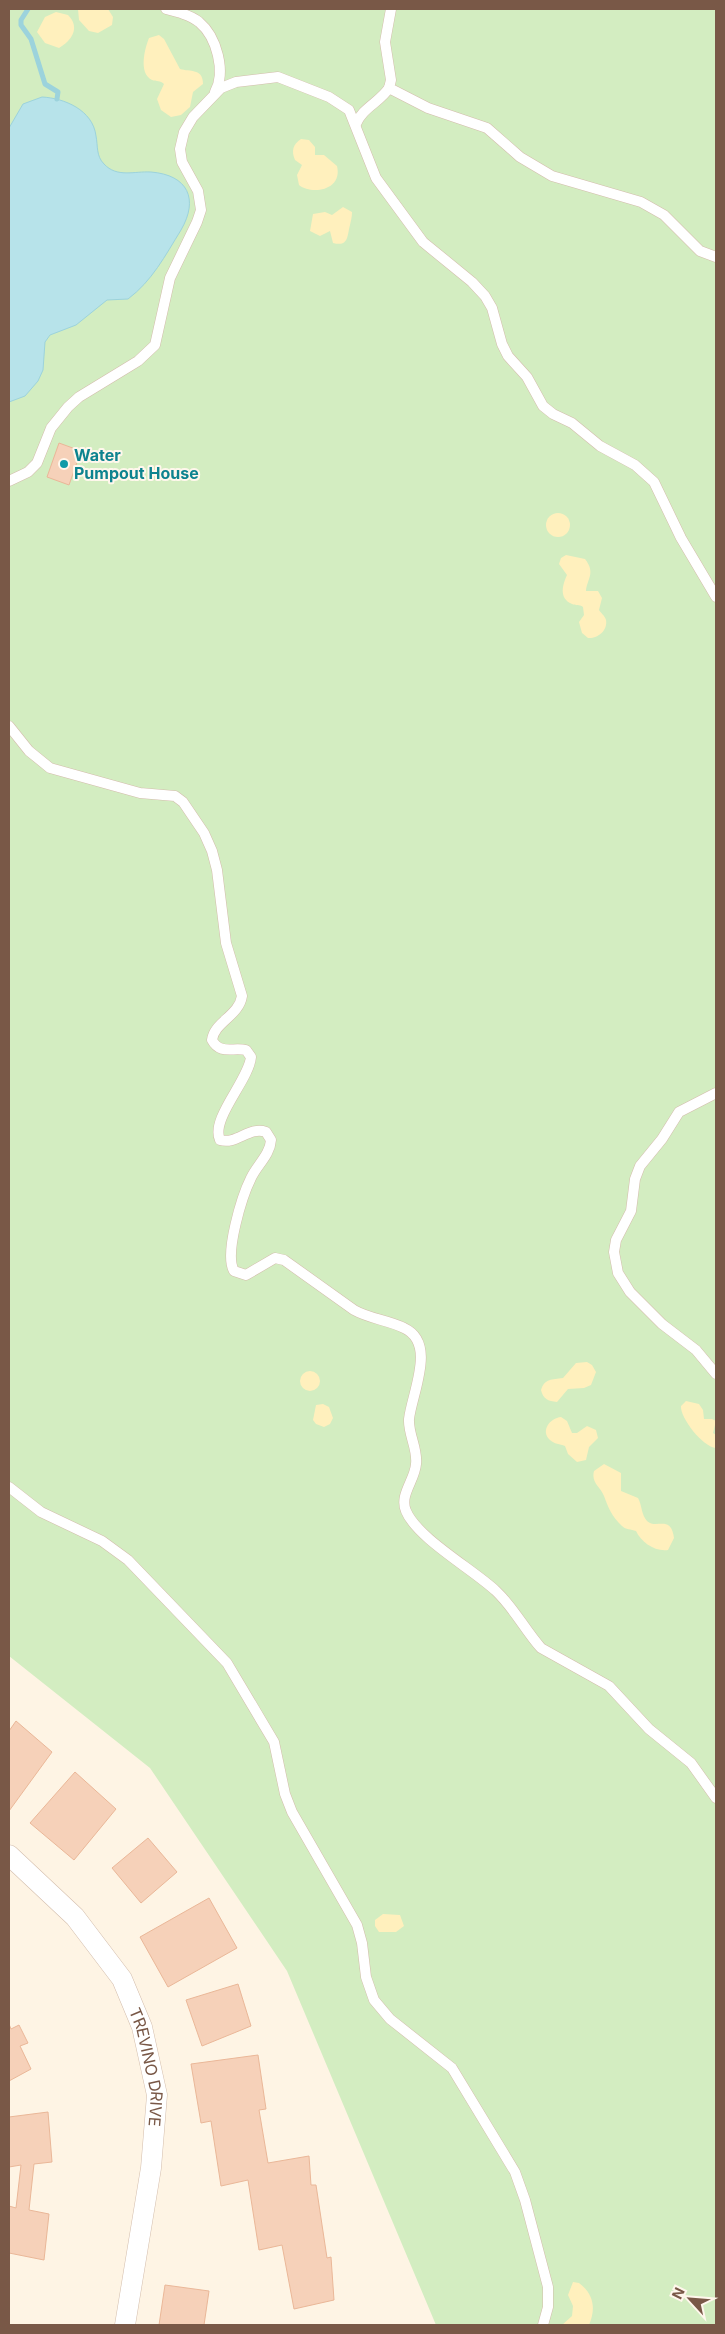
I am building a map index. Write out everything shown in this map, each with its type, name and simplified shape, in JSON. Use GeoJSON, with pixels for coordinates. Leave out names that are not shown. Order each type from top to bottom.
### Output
{"type":"FeatureCollection","features":[{"type":"Feature","properties":{"kind":"street","name":"TREVINO DRIVE"},"geometry":{"type":"LineString","coordinates":[[9,1855],[75,1917],[122,1979],[142,2028],[157,2095],[151,2168],[126,2325]]}},
{"type":"Feature","properties":{"kind":"lane"},"geometry":{"type":"LineString","coordinates":[[166,9],[184,14],[201,23],[213,43],[221,71],[221,78],[214,95]]}},
{"type":"Feature","properties":{"kind":"lane"},"geometry":{"type":"LineString","coordinates":[[356,124],[363,112],[386,94],[389,88],[391,80],[385,42],[391,9]]}},
{"type":"Feature","properties":{"kind":"lane"},"geometry":{"type":"LineString","coordinates":[[9,481],[28,472],[37,463],[51,428],[68,407],[79,397],[138,361],[155,345],[170,278],[201,210],[198,191],[180,157],[180,143],[194,116],[221,88],[236,82],[278,77],[335,99],[349,110],[376,178],[427,246],[472,282],[486,296],[492,308],[502,344],[508,356],[527,377],[543,406],[553,414],[572,423],[600,446],[635,465],[654,482],[681,538],[716,597]]}},
{"type":"Feature","properties":{"kind":"lane"},"geometry":{"type":"LineString","coordinates":[[389,88],[428,108],[487,128],[520,157],[552,176],[641,202],[664,215],[700,251],[716,258]]}},
{"type":"Feature","properties":{"kind":"lane"},"geometry":{"type":"LineString","coordinates":[[9,726],[29,751],[50,768],[140,793],[175,796],[183,802],[204,833],[212,851],[217,870],[226,943],[242,996],[240,1005],[217,1029],[212,1040],[215,1046],[222,1050],[246,1050],[251,1057],[246,1073],[222,1118],[218,1137],[220,1140],[228,1142],[257,1130],[266,1132],[271,1140],[269,1148],[251,1176],[245,1194],[231,1255],[234,1271],[246,1275],[276,1258],[284,1260],[354,1310],[373,1319],[404,1328],[413,1334],[418,1341],[421,1355],[409,1421],[416,1463],[404,1499],[404,1508],[408,1517],[438,1545],[495,1590],[506,1601],[531,1638],[546,1652],[609,1686],[644,1724],[691,1763],[716,1798]]}},
{"type":"Feature","properties":{"kind":"lane"},"geometry":{"type":"LineString","coordinates":[[716,1093],[679,1112],[662,1139],[640,1166],[635,1180],[631,1211],[616,1240],[614,1252],[618,1273],[630,1292],[662,1324],[696,1350],[716,1374]]}},
{"type":"Feature","properties":{"kind":"lane"},"geometry":{"type":"LineString","coordinates":[[9,1487],[41,1512],[93,1537],[128,1560],[234,1671],[274,1742],[285,1794],[292,1812],[357,1925],[362,1942],[366,1977],[374,2000],[390,2019],[452,2068],[515,2172],[525,2200],[548,2287],[548,2307],[543,2325]]}},
{"type":"Feature","properties":{"kind":"green space"},"geometry":{"type":"Polygon","coordinates":[[[9,9],[716,9],[716,2325],[436,2325],[287,1971],[150,1768],[9,1656],[9,9]]]}},
{"type":"Feature","properties":{"kind":"sand"},"geometry":{"type":"Polygon","coordinates":[[[78,9],[108,9],[113,17],[112,25],[98,33],[89,31],[79,20],[78,9]]]}},
{"type":"Feature","properties":{"kind":"sand"},"geometry":{"type":"Polygon","coordinates":[[[56,12],[68,15],[74,25],[71,38],[59,48],[45,43],[37,32],[45,17],[56,12]]]}},
{"type":"Feature","properties":{"kind":"sand"},"geometry":{"type":"Polygon","coordinates":[[[159,35],[164,39],[180,69],[201,75],[203,84],[193,92],[190,107],[181,115],[171,117],[161,110],[157,99],[164,84],[152,80],[145,72],[144,60],[149,38],[159,35]]]}},
{"type":"Feature","properties":{"kind":"sand"},"geometry":{"type":"Polygon","coordinates":[[[301,139],[309,140],[315,147],[315,155],[324,155],[337,166],[338,174],[331,186],[325,189],[311,190],[299,185],[297,175],[302,165],[295,160],[293,151],[296,143],[301,139]]]}},
{"type":"Feature","properties":{"kind":"sand"},"geometry":{"type":"Polygon","coordinates":[[[343,207],[352,212],[348,237],[345,242],[333,243],[330,231],[320,236],[310,231],[313,214],[325,212],[332,215],[343,207]]]}},
{"type":"Feature","properties":{"kind":"sand"},"geometry":{"type":"Polygon","coordinates":[[[553,513],[563,513],[570,520],[570,530],[563,537],[553,537],[546,530],[546,520],[553,513]]]}},
{"type":"Feature","properties":{"kind":"sand"},"geometry":{"type":"Polygon","coordinates":[[[566,555],[585,559],[590,568],[586,591],[598,591],[602,598],[599,610],[606,624],[604,631],[595,637],[588,638],[582,633],[579,622],[584,615],[583,607],[573,605],[563,595],[563,587],[567,575],[559,564],[561,558],[566,555]]]}},
{"type":"Feature","properties":{"kind":"sand"},"geometry":{"type":"Polygon","coordinates":[[[587,1362],[592,1365],[596,1372],[591,1385],[584,1388],[568,1389],[557,1402],[545,1397],[541,1390],[547,1381],[563,1378],[576,1363],[587,1362]]]}},
{"type":"Feature","properties":{"kind":"sand"},"geometry":{"type":"Polygon","coordinates":[[[310,1371],[317,1374],[320,1381],[317,1388],[310,1391],[303,1388],[300,1381],[303,1374],[310,1371]]]}},
{"type":"Feature","properties":{"kind":"sand"},"geometry":{"type":"Polygon","coordinates":[[[686,1401],[699,1404],[703,1410],[704,1419],[716,1421],[713,1433],[716,1435],[716,1448],[705,1443],[688,1424],[681,1406],[686,1401]]]}},
{"type":"Feature","properties":{"kind":"sand"},"geometry":{"type":"Polygon","coordinates":[[[323,1404],[329,1407],[333,1418],[330,1424],[324,1427],[316,1424],[313,1420],[316,1405],[323,1404]]]}},
{"type":"Feature","properties":{"kind":"sand"},"geometry":{"type":"Polygon","coordinates":[[[561,1417],[567,1421],[572,1433],[577,1433],[587,1426],[596,1430],[598,1438],[589,1447],[586,1460],[577,1462],[568,1454],[565,1446],[553,1442],[547,1436],[546,1429],[550,1422],[561,1417]]]}},
{"type":"Feature","properties":{"kind":"sand"},"geometry":{"type":"Polygon","coordinates":[[[604,1464],[621,1473],[621,1491],[638,1498],[647,1521],[670,1526],[674,1538],[668,1550],[653,1548],[641,1539],[636,1531],[627,1529],[616,1519],[596,1484],[593,1475],[594,1471],[604,1464]]]}},
{"type":"Feature","properties":{"kind":"sand"},"geometry":{"type":"Polygon","coordinates":[[[383,1914],[400,1915],[404,1926],[396,1932],[379,1932],[375,1926],[375,1920],[383,1914]]]}},
{"type":"Feature","properties":{"kind":"sand"},"geometry":{"type":"Polygon","coordinates":[[[573,2282],[579,2283],[584,2287],[591,2297],[593,2308],[589,2325],[562,2325],[572,2316],[573,2306],[568,2295],[573,2282]]]}},
{"type":"Feature","properties":{"kind":"water"},"geometry":{"type":"Polygon","coordinates":[[[42,97],[68,103],[83,112],[94,127],[100,158],[109,168],[126,173],[151,172],[164,174],[174,178],[187,190],[189,208],[181,230],[157,268],[137,292],[128,299],[107,300],[76,325],[50,335],[45,342],[43,370],[38,381],[25,396],[9,402],[9,128],[23,104],[42,97]]]}},
{"type":"Feature","properties":{"kind":"building","name":"Water Pumpout House"},"geometry":{"type":"Polygon","coordinates":[[[59,443],[81,451],[69,485],[47,477],[59,443]]]}},
{"type":"Feature","properties":{"kind":"building"},"geometry":{"type":"Polygon","coordinates":[[[16,1721],[52,1752],[9,1811],[9,1731],[16,1721]]]}},
{"type":"Feature","properties":{"kind":"building"},"geometry":{"type":"Polygon","coordinates":[[[75,1772],[116,1809],[74,1860],[30,1823],[75,1772]]]}},
{"type":"Feature","properties":{"kind":"building"},"geometry":{"type":"Polygon","coordinates":[[[148,1838],[177,1872],[141,1903],[112,1868],[148,1838]]]}},
{"type":"Feature","properties":{"kind":"building"},"geometry":{"type":"Polygon","coordinates":[[[209,1898],[237,1948],[168,1987],[140,1937],[209,1898]]]}},
{"type":"Feature","properties":{"kind":"building"},"geometry":{"type":"Polygon","coordinates":[[[238,1984],[251,2026],[202,2046],[186,2000],[238,1984]]]}},
{"type":"Feature","properties":{"kind":"building"},"geometry":{"type":"Polygon","coordinates":[[[9,2024],[11,2029],[19,2025],[28,2043],[20,2046],[31,2069],[9,2081],[9,2024]]]}},
{"type":"Feature","properties":{"kind":"building"},"geometry":{"type":"Polygon","coordinates":[[[258,2055],[266,2109],[259,2110],[268,2163],[309,2156],[311,2185],[316,2185],[327,2258],[331,2257],[334,2300],[294,2309],[282,2245],[259,2250],[248,2180],[221,2186],[211,2121],[201,2123],[191,2064],[258,2055]]]}},
{"type":"Feature","properties":{"kind":"building"},"geometry":{"type":"Polygon","coordinates":[[[48,2112],[52,2162],[34,2164],[29,2210],[49,2214],[44,2260],[9,2253],[9,2206],[16,2208],[21,2165],[9,2167],[9,2117],[48,2112]]]}},
{"type":"Feature","properties":{"kind":"building"},"geometry":{"type":"Polygon","coordinates":[[[165,2285],[209,2291],[204,2325],[159,2325],[165,2285]]]}},
{"type":"Feature","properties":{"kind":"waterway"},"geometry":{"type":"LineString","coordinates":[[28,9],[21,20],[21,25],[31,39],[45,84],[58,92],[57,99]]}},
{"type":"Feature","properties":{"kind":"place","name":"Water Pumpout House"},"geometry":{"type":"Point","coordinates":[64,464]}}]}
